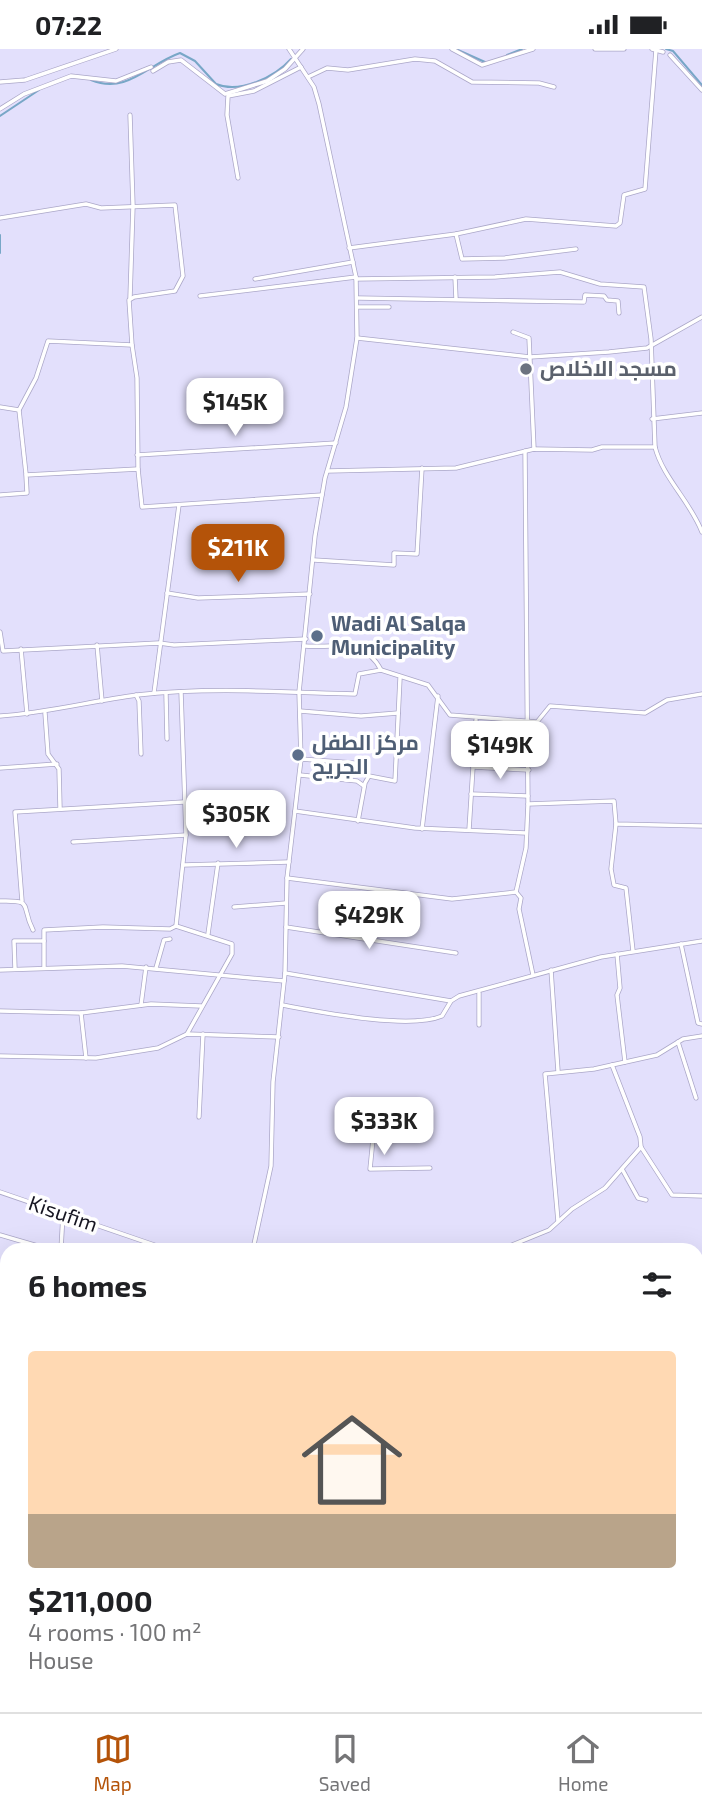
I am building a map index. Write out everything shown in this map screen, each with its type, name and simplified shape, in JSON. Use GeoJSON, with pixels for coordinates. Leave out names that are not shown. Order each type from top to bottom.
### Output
{"type":"FeatureCollection","features":[{"type":"Feature","properties":{"kind":"street"},"geometry":{"type":"LineString","coordinates":[[0,82],[25,80],[117,49]]}},
{"type":"Feature","properties":{"kind":"street"},"geometry":{"type":"LineString","coordinates":[[254,1243],[271,1167],[273,1082],[285,973],[287,878],[300,775],[299,692],[304,646],[322,495],[346,407],[357,338],[358,307],[353,262],[319,104],[308,77],[289,49]]}},
{"type":"Feature","properties":{"kind":"street"},"geometry":{"type":"LineString","coordinates":[[0,109],[24,94],[71,76],[116,81],[181,60],[225,94],[267,81],[285,69],[303,49]]}},
{"type":"Feature","properties":{"kind":"street"},"geometry":{"type":"LineString","coordinates":[[452,49],[482,65],[533,49]]}},
{"type":"Feature","properties":{"kind":"street"},"geometry":{"type":"LineString","coordinates":[[596,49],[624,49]]}},
{"type":"Feature","properties":{"kind":"street"},"geometry":{"type":"LineString","coordinates":[[349,248],[456,234],[526,219],[616,226],[620,223],[624,195],[645,189],[654,50],[663,52]]}},
{"type":"Feature","properties":{"kind":"street"},"geometry":{"type":"LineString","coordinates":[[670,55],[702,90]]}},
{"type":"Feature","properties":{"kind":"street"},"geometry":{"type":"LineString","coordinates":[[308,77],[327,68],[348,70],[415,59],[435,61],[472,82],[538,83],[554,87]]}},
{"type":"Feature","properties":{"kind":"street"},"geometry":{"type":"LineString","coordinates":[[238,178],[227,115],[228,96],[254,91],[301,67]]}},
{"type":"Feature","properties":{"kind":"street"},"geometry":{"type":"LineString","coordinates":[[130,115],[133,206],[130,299],[127,307],[137,378],[137,455],[142,507],[322,495]]}},
{"type":"Feature","properties":{"kind":"street"},"geometry":{"type":"LineString","coordinates":[[0,218],[86,204],[101,208],[175,205],[183,276],[175,291],[130,299]]}},
{"type":"Feature","properties":{"kind":"street"},"geometry":{"type":"LineString","coordinates":[[456,234],[462,259],[505,258],[576,249]]}},
{"type":"Feature","properties":{"kind":"street"},"geometry":{"type":"LineString","coordinates":[[255,279],[353,262]]}},
{"type":"Feature","properties":{"kind":"street"},"geometry":{"type":"LineString","coordinates":[[200,296],[356,278],[559,272],[600,285],[642,286],[651,345],[655,447],[658,458],[689,503],[702,532]]}},
{"type":"Feature","properties":{"kind":"street"},"geometry":{"type":"LineString","coordinates":[[455,277],[456,299]]}},
{"type":"Feature","properties":{"kind":"street"},"geometry":{"type":"LineString","coordinates":[[358,298],[584,302],[585,295],[597,295],[618,301],[619,313]]}},
{"type":"Feature","properties":{"kind":"street"},"geometry":{"type":"LineString","coordinates":[[358,307],[389,307]]}},
{"type":"Feature","properties":{"kind":"street"},"geometry":{"type":"LineString","coordinates":[[357,338],[530,357],[609,352],[651,345],[702,317]]}},
{"type":"Feature","properties":{"kind":"street"},"geometry":{"type":"LineString","coordinates":[[513,332],[529,338],[534,449]]}},
{"type":"Feature","properties":{"kind":"street"},"geometry":{"type":"LineString","coordinates":[[0,495],[27,493],[19,410],[36,378],[48,341],[132,345]]}},
{"type":"Feature","properties":{"kind":"street"},"geometry":{"type":"LineString","coordinates":[[0,407],[19,410]]}},
{"type":"Feature","properties":{"kind":"street"},"geometry":{"type":"LineString","coordinates":[[652,419],[702,413]]}},
{"type":"Feature","properties":{"kind":"street"},"geometry":{"type":"LineString","coordinates":[[137,455],[336,443]]}},
{"type":"Feature","properties":{"kind":"street"},"geometry":{"type":"LineString","coordinates":[[328,471],[479,464],[496,456],[534,449],[655,447]]}},
{"type":"Feature","properties":{"kind":"street"},"geometry":{"type":"LineString","coordinates":[[516,893],[527,833],[530,723],[525,451]]}},
{"type":"Feature","properties":{"kind":"street"},"geometry":{"type":"LineString","coordinates":[[26,475],[138,468]]}},
{"type":"Feature","properties":{"kind":"street"},"geometry":{"type":"LineString","coordinates":[[314,560],[394,565],[394,553],[417,554],[422,468]]}},
{"type":"Feature","properties":{"kind":"street"},"geometry":{"type":"LineString","coordinates":[[154,694],[179,505]]}},
{"type":"Feature","properties":{"kind":"street"},"geometry":{"type":"LineString","coordinates":[[167,593],[198,599],[310,594]]}},
{"type":"Feature","properties":{"kind":"street"},"geometry":{"type":"LineString","coordinates":[[0,632],[3,651],[97,645],[174,645],[306,639]]}},
{"type":"Feature","properties":{"kind":"street"},"geometry":{"type":"LineString","coordinates":[[97,645],[102,701]]}},
{"type":"Feature","properties":{"kind":"street"},"geometry":{"type":"LineString","coordinates":[[304,646],[361,648],[371,654],[381,670]]}},
{"type":"Feature","properties":{"kind":"street"},"geometry":{"type":"LineString","coordinates":[[21,649],[27,714]]}},
{"type":"Feature","properties":{"kind":"street"},"geometry":{"type":"LineString","coordinates":[[0,716],[45,713],[136,695],[181,692],[240,689],[355,694],[359,674],[381,670],[429,685],[450,715],[476,720],[537,722],[550,706],[645,713],[667,700],[702,694]]}},
{"type":"Feature","properties":{"kind":"street"},"geometry":{"type":"LineString","coordinates":[[358,821],[364,786],[369,776],[395,781],[400,678]]}},
{"type":"Feature","properties":{"kind":"street"},"geometry":{"type":"LineString","coordinates":[[176,926],[186,835],[181,692]]}},
{"type":"Feature","properties":{"kind":"street"},"geometry":{"type":"LineString","coordinates":[[166,694],[167,739]]}},
{"type":"Feature","properties":{"kind":"street"},"geometry":{"type":"LineString","coordinates":[[136,695],[139,701],[141,754]]}},
{"type":"Feature","properties":{"kind":"street"},"geometry":{"type":"LineString","coordinates":[[422,829],[438,695]]}},
{"type":"Feature","properties":{"kind":"street"},"geometry":{"type":"LineString","coordinates":[[300,711],[361,716],[398,713]]}},
{"type":"Feature","properties":{"kind":"street"},"geometry":{"type":"LineString","coordinates":[[45,713],[48,754],[58,764],[60,808]]}},
{"type":"Feature","properties":{"kind":"street"},"geometry":{"type":"LineString","coordinates":[[469,830],[476,720]]}},
{"type":"Feature","properties":{"kind":"street"},"geometry":{"type":"LineString","coordinates":[[301,759],[354,763]]}},
{"type":"Feature","properties":{"kind":"street"},"geometry":{"type":"LineString","coordinates":[[0,768],[58,764]]}},
{"type":"Feature","properties":{"kind":"street"},"geometry":{"type":"LineString","coordinates":[[473,767],[529,770]]}},
{"type":"Feature","properties":{"kind":"street"},"geometry":{"type":"LineString","coordinates":[[300,775],[357,781],[364,786]]}},
{"type":"Feature","properties":{"kind":"street"},"geometry":{"type":"LineString","coordinates":[[471,794],[528,796]]}},
{"type":"Feature","properties":{"kind":"street"},"geometry":{"type":"LineString","coordinates":[[528,804],[614,801],[616,824],[611,869],[614,885],[626,888],[634,951]]}},
{"type":"Feature","properties":{"kind":"street"},"geometry":{"type":"LineString","coordinates":[[33,930],[26,904],[22,901],[15,812],[184,802]]}},
{"type":"Feature","properties":{"kind":"street"},"geometry":{"type":"LineString","coordinates":[[295,811],[422,829],[527,833]]}},
{"type":"Feature","properties":{"kind":"street"},"geometry":{"type":"LineString","coordinates":[[616,824],[702,826]]}},
{"type":"Feature","properties":{"kind":"street"},"geometry":{"type":"LineString","coordinates":[[73,842],[186,835]]}},
{"type":"Feature","properties":{"kind":"street"},"geometry":{"type":"LineString","coordinates":[[183,865],[289,862]]}},
{"type":"Feature","properties":{"kind":"street"},"geometry":{"type":"LineString","coordinates":[[208,935],[218,882],[218,863]]}},
{"type":"Feature","properties":{"kind":"street"},"geometry":{"type":"LineString","coordinates":[[287,878],[452,899],[516,893]]}},
{"type":"Feature","properties":{"kind":"street"},"geometry":{"type":"LineString","coordinates":[[516,893],[521,898],[519,909],[533,975]]}},
{"type":"Feature","properties":{"kind":"street"},"geometry":{"type":"LineString","coordinates":[[0,901],[22,901]]}},
{"type":"Feature","properties":{"kind":"street"},"geometry":{"type":"LineString","coordinates":[[234,907],[286,903]]}},
{"type":"Feature","properties":{"kind":"street"},"geometry":{"type":"LineString","coordinates":[[44,968],[44,930],[103,927],[170,929],[176,926],[232,943],[232,954],[187,1034]]}},
{"type":"Feature","properties":{"kind":"street"},"geometry":{"type":"LineString","coordinates":[[286,927],[456,953]]}},
{"type":"Feature","properties":{"kind":"street"},"geometry":{"type":"LineString","coordinates":[[156,968],[164,940],[170,939]]}},
{"type":"Feature","properties":{"kind":"street"},"geometry":{"type":"LineString","coordinates":[[15,969],[14,941],[44,941]]}},
{"type":"Feature","properties":{"kind":"street"},"geometry":{"type":"LineString","coordinates":[[285,973],[451,1001],[533,975],[617,954],[702,941]]}},
{"type":"Feature","properties":{"kind":"street"},"geometry":{"type":"LineString","coordinates":[[681,944],[698,1023],[702,1024]]}},
{"type":"Feature","properties":{"kind":"street"},"geometry":{"type":"LineString","coordinates":[[617,954],[620,988],[617,995],[625,1062]]}},
{"type":"Feature","properties":{"kind":"street"},"geometry":{"type":"LineString","coordinates":[[0,970],[146,967],[284,981]]}},
{"type":"Feature","properties":{"kind":"street"},"geometry":{"type":"LineString","coordinates":[[141,1005],[146,967]]}},
{"type":"Feature","properties":{"kind":"street"},"geometry":{"type":"LineString","coordinates":[[551,970],[558,1071]]}},
{"type":"Feature","properties":{"kind":"street"},"geometry":{"type":"LineString","coordinates":[[479,1025],[480,993]]}},
{"type":"Feature","properties":{"kind":"street"},"geometry":{"type":"LineString","coordinates":[[281,1005],[407,1023],[442,1016],[451,1001]]}},
{"type":"Feature","properties":{"kind":"street"},"geometry":{"type":"LineString","coordinates":[[0,1010],[81,1013],[141,1005],[201,1006]]}},
{"type":"Feature","properties":{"kind":"street"},"geometry":{"type":"LineString","coordinates":[[81,1013],[86,1058]]}},
{"type":"Feature","properties":{"kind":"street"},"geometry":{"type":"LineString","coordinates":[[0,1056],[86,1058],[158,1048],[187,1034],[279,1037]]}},
{"type":"Feature","properties":{"kind":"street"},"geometry":{"type":"LineString","coordinates":[[199,1117],[203,1034]]}},
{"type":"Feature","properties":{"kind":"street"},"geometry":{"type":"LineString","coordinates":[[558,1221],[544,1076],[548,1072],[612,1065],[660,1054],[678,1042],[702,1035]]}},
{"type":"Feature","properties":{"kind":"street"},"geometry":{"type":"LineString","coordinates":[[678,1042],[696,1098]]}},
{"type":"Feature","properties":{"kind":"street"},"geometry":{"type":"LineString","coordinates":[[612,1065],[640,1137],[640,1147],[672,1195],[702,1196]]}},
{"type":"Feature","properties":{"kind":"street"},"geometry":{"type":"LineString","coordinates":[[423,1140],[373,1139],[370,1169],[430,1168]]}},
{"type":"Feature","properties":{"kind":"street"},"geometry":{"type":"LineString","coordinates":[[517,1243],[549,1230],[605,1188],[640,1147]]}},
{"type":"Feature","properties":{"kind":"street"},"geometry":{"type":"LineString","coordinates":[[622,1169],[638,1198],[646,1200]]}},
{"type":"Feature","properties":{"kind":"street","name":"Kisufim"},"geometry":{"type":"LineString","coordinates":[[0,1192],[148,1243]]}},
{"type":"Feature","properties":{"kind":"street"},"geometry":{"type":"LineString","coordinates":[[61,1243],[63,1214]]}},
{"type":"Feature","properties":{"kind":"street"},"geometry":{"type":"LineString","coordinates":[[0,1235],[27,1243]]}},
{"type":"Feature","properties":{"kind":"waterway"},"geometry":{"type":"LineString","coordinates":[[507,55],[522,49]]}},
{"type":"Feature","properties":{"kind":"waterway"},"geometry":{"type":"LineString","coordinates":[[666,49],[673,51],[702,85]]}},
{"type":"Feature","properties":{"kind":"waterway"},"geometry":{"type":"LineString","coordinates":[[458,50],[485,62]]}},
{"type":"Feature","properties":{"kind":"waterway"},"geometry":{"type":"LineString","coordinates":[[91,80],[104,84],[127,81],[180,53],[195,61],[216,84],[236,87],[267,77],[291,59]]}},
{"type":"Feature","properties":{"kind":"waterway"},"geometry":{"type":"LineString","coordinates":[[0,116],[39,90]]}},
{"type":"Feature","properties":{"kind":"waterway"},"geometry":{"type":"LineString","coordinates":[[0,235],[0,253]]}},
{"type":"Feature","properties":{"kind":"place","name":"مسجد الاخلاص"},"geometry":{"type":"Point","coordinates":[526,369]}},
{"type":"Feature","properties":{"kind":"place","name":"Wadi Al Salqa Municipality"},"geometry":{"type":"Point","coordinates":[317,636]}},
{"type":"Feature","properties":{"kind":"place","name":"مركز الطفل الجريح"},"geometry":{"type":"Point","coordinates":[298,755]}}]}
